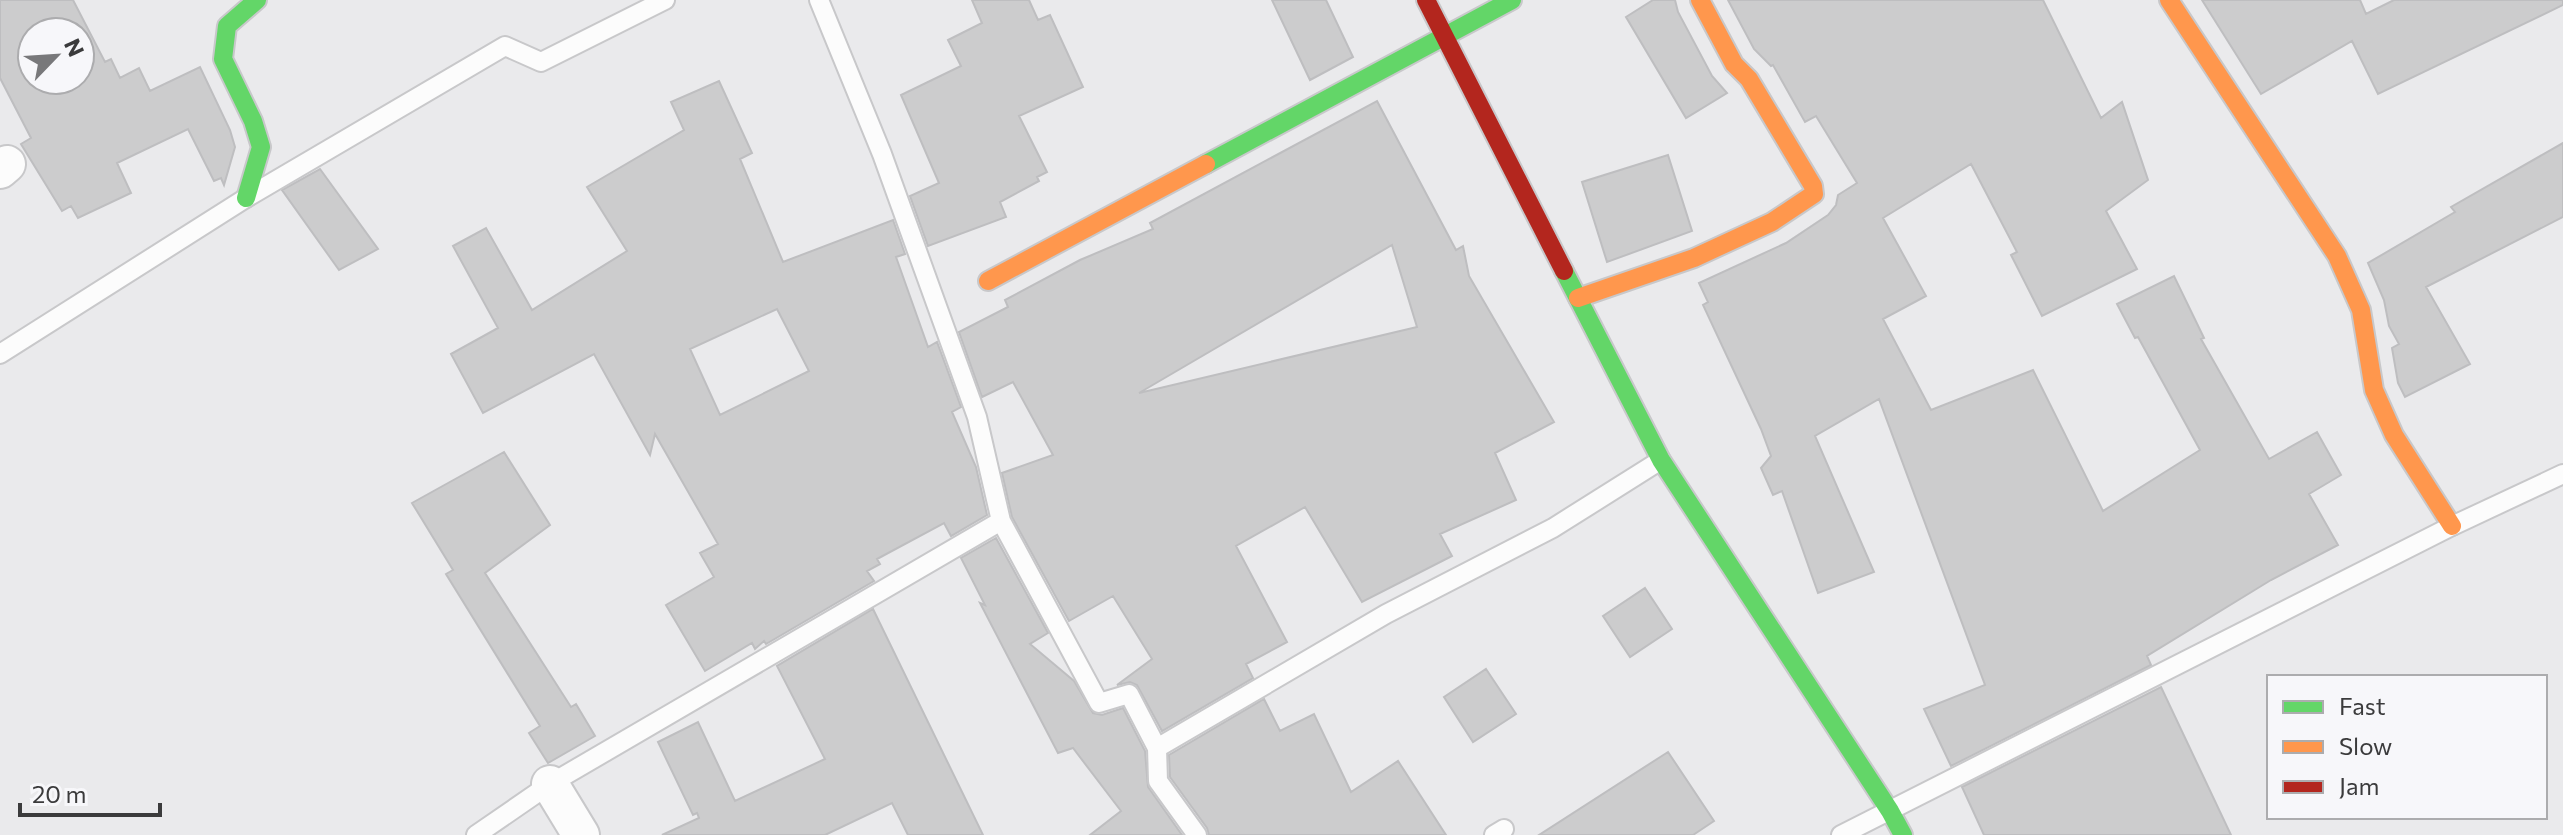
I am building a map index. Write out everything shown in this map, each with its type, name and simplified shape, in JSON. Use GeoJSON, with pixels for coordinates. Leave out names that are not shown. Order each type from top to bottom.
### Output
{"type":"FeatureCollection","features":[{"type":"Feature","properties":{"kind":"street"},"geometry":{"type":"LineString","coordinates":[[246,198],[261,147],[253,121],[223,59],[227,26],[257,0]]}},
{"type":"Feature","properties":{"kind":"street"},"geometry":{"type":"LineString","coordinates":[[1426,0],[1661,460],[1903,835]]}},
{"type":"Feature","properties":{"kind":"street"},"geometry":{"type":"LineString","coordinates":[[988,281],[1512,0]]}},
{"type":"Feature","properties":{"kind":"street"},"geometry":{"type":"LineString","coordinates":[[1578,298],[1694,258],[1772,222],[1814,194],[1813,186],[1749,79],[1734,64],[1700,0]]}},
{"type":"Feature","properties":{"kind":"street"},"geometry":{"type":"LineString","coordinates":[[2169,0],[2337,256],[2361,310],[2374,390],[2394,435],[2452,526]]}},
{"type":"Feature","properties":{"kind":"street"},"geometry":{"type":"LineString","coordinates":[[550,784],[581,835]]}},
{"type":"Feature","properties":{"kind":"lane"},"geometry":{"type":"LineString","coordinates":[[0,354],[246,198],[505,46],[541,62],[665,0]]}},
{"type":"Feature","properties":{"kind":"lane"},"geometry":{"type":"LineString","coordinates":[[819,0],[882,154],[977,417],[1001,521],[1099,703],[1129,694],[1157,748],[1158,781],[1197,835]]}},
{"type":"Feature","properties":{"kind":"lane"},"geometry":{"type":"LineString","coordinates":[[1157,748],[1386,614],[1553,528],[1661,460]]}},
{"type":"Feature","properties":{"kind":"lane"},"geometry":{"type":"LineString","coordinates":[[1841,835],[2452,526],[2563,474]]}},
{"type":"Feature","properties":{"kind":"lane"},"geometry":{"type":"LineString","coordinates":[[476,835],[550,784],[1001,521]]}},
{"type":"Feature","properties":{"kind":"building"},"geometry":{"type":"Polygon","coordinates":[[[0,0],[73,0],[81,16],[16,16],[16,96],[96,96],[96,45],[105,62],[111,59],[120,78],[139,68],[150,91],[200,67],[235,147],[224,185],[221,178],[214,181],[188,129],[117,163],[131,193],[78,218],[71,206],[62,211],[21,144],[31,138],[0,78],[0,0]]]}},
{"type":"Feature","properties":{"kind":"building"},"geometry":{"type":"Polygon","coordinates":[[[972,0],[1029,0],[1038,20],[1050,15],[1083,87],[1019,116],[1047,172],[1037,177],[1039,181],[1000,202],[1006,217],[928,246],[910,196],[939,183],[901,95],[961,66],[948,40],[982,23],[972,0]]]}},
{"type":"Feature","properties":{"kind":"building"},"geometry":{"type":"Polygon","coordinates":[[[1272,0],[1326,0],[1353,57],[1310,80],[1272,0]]]}},
{"type":"Feature","properties":{"kind":"building"},"geometry":{"type":"Polygon","coordinates":[[[1653,0],[1675,0],[1678,12],[1712,76],[1727,93],[1686,118],[1626,17],[1653,0]]]}},
{"type":"Feature","properties":{"kind":"building"},"geometry":{"type":"Polygon","coordinates":[[[1728,0],[2043,0],[2101,118],[2122,102],[2148,180],[2106,211],[2137,269],[2042,316],[2011,255],[2017,252],[1971,164],[1883,218],[1926,296],[1883,319],[1931,410],[2033,370],[2103,511],[2200,450],[2117,304],[2174,276],[2204,338],[2201,339],[2269,459],[2317,432],[2341,475],[2309,494],[2338,545],[2271,580],[2147,656],[2151,665],[1951,766],[1924,709],[1985,685],[1879,399],[1815,436],[1874,572],[1818,593],[1782,491],[1773,495],[1761,468],[1771,456],[1761,429],[1703,305],[1708,302],[1699,283],[1786,243],[1828,215],[1836,205],[1838,195],[1857,183],[1816,116],[1805,122],[1773,65],[1754,49],[1728,0]]]}},
{"type":"Feature","properties":{"kind":"building"},"geometry":{"type":"Polygon","coordinates":[[[2202,0],[2360,0],[2366,14],[2394,0],[2563,0],[2563,5],[2378,94],[2352,41],[2261,94],[2202,0]]]}},
{"type":"Feature","properties":{"kind":"building"},"geometry":{"type":"Polygon","coordinates":[[[719,81],[752,153],[740,159],[783,262],[893,220],[905,254],[896,257],[928,347],[937,342],[961,407],[952,412],[976,467],[987,515],[951,536],[944,523],[877,559],[880,564],[867,571],[874,581],[766,644],[764,641],[755,649],[752,643],[705,671],[666,605],[714,577],[700,553],[718,544],[655,434],[650,455],[594,354],[483,413],[451,354],[498,328],[453,246],[486,228],[532,310],[627,251],[587,187],[684,130],[671,102],[719,81]],[[777,309],[690,349],[720,415],[809,371],[777,309]]]}},
{"type":"Feature","properties":{"kind":"building"},"geometry":{"type":"Polygon","coordinates":[[[1377,101],[1456,250],[1463,246],[1469,276],[1554,422],[1495,453],[1516,500],[1440,534],[1452,556],[1362,602],[1305,507],[1236,546],[1287,642],[1246,664],[1253,678],[1162,731],[1137,685],[1130,682],[1117,685],[1152,659],[1113,596],[1069,621],[1012,517],[1002,473],[1053,455],[1013,382],[982,397],[959,332],[1008,307],[1005,300],[1080,260],[1153,229],[1150,223],[1377,101]],[[1392,245],[1139,393],[1417,327],[1392,245]]]}},
{"type":"Feature","properties":{"kind":"building"},"geometry":{"type":"Polygon","coordinates":[[[2563,143],[2563,217],[2426,287],[2470,364],[2405,397],[2398,383],[2392,348],[2399,344],[2389,326],[2384,300],[2368,263],[2455,212],[2451,207],[2563,143]]]}},
{"type":"Feature","properties":{"kind":"building"},"geometry":{"type":"Polygon","coordinates":[[[1668,155],[1692,231],[1607,262],[1582,182],[1668,155]]]}},
{"type":"Feature","properties":{"kind":"building"},"geometry":{"type":"Polygon","coordinates":[[[320,169],[378,249],[339,270],[282,190],[320,169]]]}},
{"type":"Feature","properties":{"kind":"building"},"geometry":{"type":"Polygon","coordinates":[[[504,452],[550,525],[485,573],[571,707],[576,704],[595,736],[548,763],[529,733],[540,726],[446,574],[453,570],[412,503],[504,452]]]}},
{"type":"Feature","properties":{"kind":"building"},"geometry":{"type":"Polygon","coordinates":[[[996,538],[1048,633],[1030,644],[1074,681],[1093,713],[1102,715],[1123,708],[1145,751],[1148,787],[1182,835],[1090,835],[1121,811],[1073,748],[1058,753],[980,603],[985,605],[961,558],[996,538]]]}},
{"type":"Feature","properties":{"kind":"building"},"geometry":{"type":"Polygon","coordinates":[[[1645,588],[1672,629],[1630,657],[1603,616],[1645,588]]]}},
{"type":"Feature","properties":{"kind":"building"},"geometry":{"type":"Polygon","coordinates":[[[873,609],[983,835],[908,835],[892,803],[825,835],[662,835],[699,818],[697,813],[693,815],[658,742],[698,722],[735,801],[825,759],[777,666],[873,609]]]}},
{"type":"Feature","properties":{"kind":"building"},"geometry":{"type":"Polygon","coordinates":[[[1486,669],[1516,714],[1473,742],[1444,697],[1486,669]]]}},
{"type":"Feature","properties":{"kind":"building"},"geometry":{"type":"Polygon","coordinates":[[[2161,687],[2231,835],[1984,835],[1962,787],[2161,687]]]}},
{"type":"Feature","properties":{"kind":"building"},"geometry":{"type":"Polygon","coordinates":[[[1264,699],[1280,731],[1314,714],[1351,792],[1398,761],[1446,835],[1209,835],[1170,777],[1169,755],[1264,699]]]}},
{"type":"Feature","properties":{"kind":"building"},"geometry":{"type":"Polygon","coordinates":[[[1668,752],[1714,821],[1693,835],[1539,835],[1668,752]]]}},
{"type":"Feature","properties":{"kind":"traffic: fast"},"geometry":{"type":"LineString","coordinates":[[246,198],[261,147],[253,121],[223,59],[227,26],[257,0]]}},
{"type":"Feature","properties":{"kind":"traffic: fast"},"geometry":{"type":"LineString","coordinates":[[1206,164],[1512,0]]}},
{"type":"Feature","properties":{"kind":"traffic: fast"},"geometry":{"type":"LineString","coordinates":[[1564,271],[1661,460],[1903,835]]}},
{"type":"Feature","properties":{"kind":"traffic: slow"},"geometry":{"type":"LineString","coordinates":[[1578,298],[1694,258],[1772,222],[1814,194],[1813,186],[1749,79],[1734,64],[1700,0]]}},
{"type":"Feature","properties":{"kind":"traffic: slow"},"geometry":{"type":"LineString","coordinates":[[2169,0],[2337,256],[2361,310],[2374,390],[2394,435],[2452,526]]}},
{"type":"Feature","properties":{"kind":"traffic: slow"},"geometry":{"type":"LineString","coordinates":[[988,281],[1206,164]]}},
{"type":"Feature","properties":{"kind":"traffic: jam"},"geometry":{"type":"LineString","coordinates":[[1426,0],[1564,271]]}}]}
